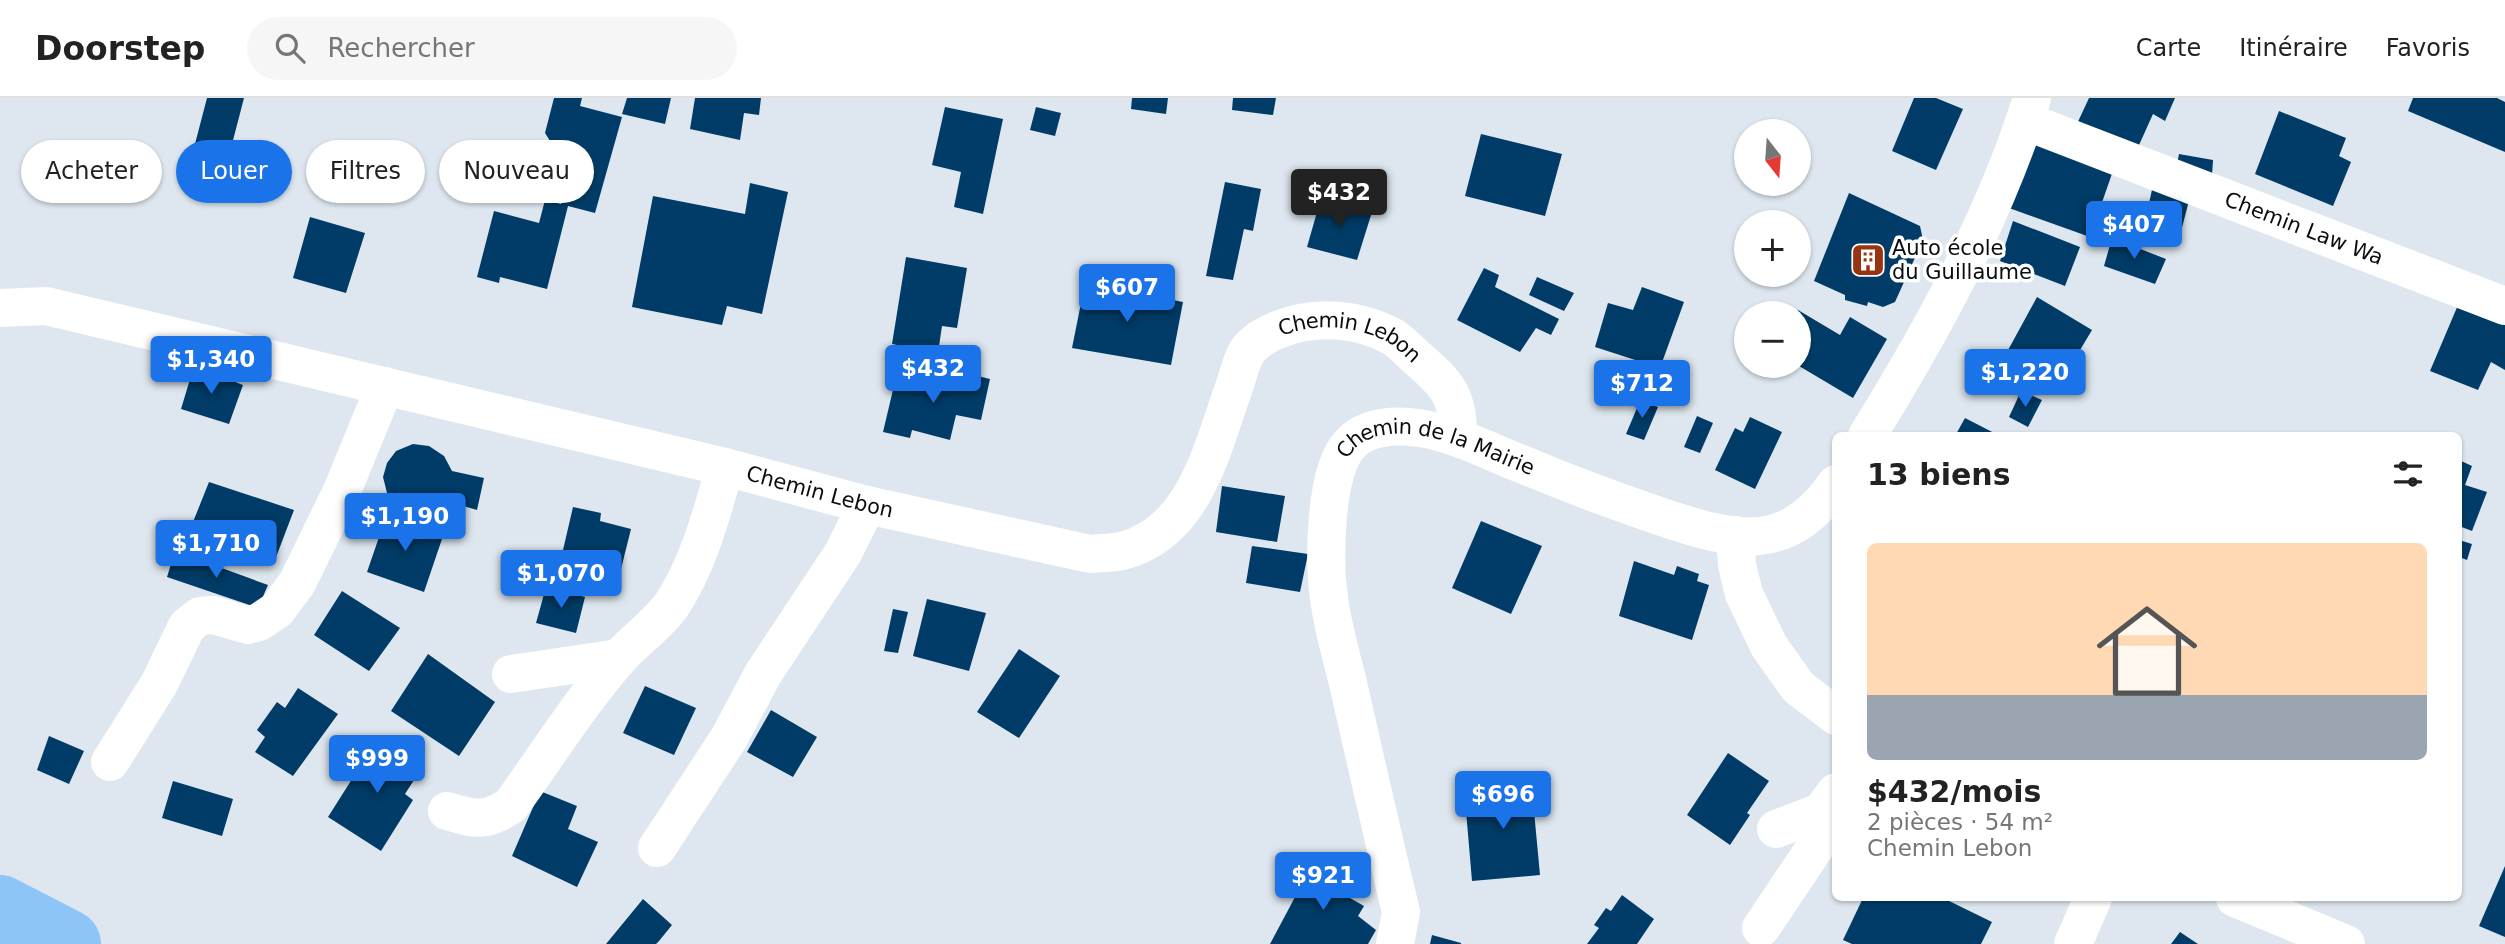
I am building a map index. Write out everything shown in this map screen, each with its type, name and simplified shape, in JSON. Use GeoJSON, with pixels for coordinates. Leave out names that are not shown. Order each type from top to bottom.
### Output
{"type":"FeatureCollection","features":[{"type":"Feature","properties":{"kind":"street","name":"Chemin Law Wa"},"geometry":{"type":"LineString","coordinates":[[2029,110],[2505,306]]}},
{"type":"Feature","properties":{"kind":"street"},"geometry":{"type":"LineString","coordinates":[[1870,432],[1917,356],[1988,216],[2029,110]]}},
{"type":"Feature","properties":{"kind":"street","name":"Chemin Lebon"},"geometry":{"type":"LineString","coordinates":[[0,308],[46,306],[725,467],[867,505],[1090,554],[1121,551],[1146,541],[1179,514],[1200,483],[1247,351],[1268,334],[1299,321],[1333,320],[1364,325],[1394,338],[1443,381],[1458,417],[1458,438]]}},
{"type":"Feature","properties":{"kind":"street"},"geometry":{"type":"LineString","coordinates":[[110,762],[159,684],[187,626],[200,616],[213,615],[248,625],[259,622],[276,610],[297,583],[342,491],[385,386]]}},
{"type":"Feature","properties":{"kind":"street","name":"Chemin de la Mairie"},"geometry":{"type":"LineString","coordinates":[[1395,944],[1401,912],[1329,598],[1327,521],[1339,459],[1350,443],[1368,431],[1392,426],[1421,428],[1458,438],[1588,492],[1692,527],[1735,535],[1758,536],[1777,532],[1802,521],[1821,504],[1832,489]]}},
{"type":"Feature","properties":{"kind":"street"},"geometry":{"type":"LineString","coordinates":[[447,811],[483,819],[511,805],[620,658],[671,606],[713,510],[725,467]]}},
{"type":"Feature","properties":{"kind":"street"},"geometry":{"type":"LineString","coordinates":[[657,848],[729,738],[763,674],[843,552],[867,505]]}},
{"type":"Feature","properties":{"kind":"street"},"geometry":{"type":"LineString","coordinates":[[1735,535],[1737,565],[1744,594],[1769,646],[1798,687],[1832,713]]}},
{"type":"Feature","properties":{"kind":"street"},"geometry":{"type":"LineString","coordinates":[[511,674],[620,658]]}},
{"type":"Feature","properties":{"kind":"street"},"geometry":{"type":"LineString","coordinates":[[1776,829],[1828,802]]}},
{"type":"Feature","properties":{"kind":"street"},"geometry":{"type":"LineString","coordinates":[[1761,928],[1816,846],[1828,802]]}},
{"type":"Feature","properties":{"kind":"street"},"geometry":{"type":"LineString","coordinates":[[2073,944],[2092,901]]}},
{"type":"Feature","properties":{"kind":"street"},"geometry":{"type":"LineString","coordinates":[[2242,901],[2346,944]]}},
{"type":"Feature","properties":{"kind":"building"},"geometry":{"type":"Polygon","coordinates":[[[207,98],[244,98],[233,140],[196,140],[207,98]]]}},
{"type":"Feature","properties":{"kind":"building"},"geometry":{"type":"Polygon","coordinates":[[[554,98],[582,98],[580,106],[622,117],[595,213],[568,206],[547,289],[500,277],[499,283],[477,277],[494,211],[539,223],[544,203],[594,203],[594,140],[550,140],[545,133],[554,98]]]}},
{"type":"Feature","properties":{"kind":"building"},"geometry":{"type":"Polygon","coordinates":[[[627,98],[671,98],[665,124],[622,114],[627,98]]]}},
{"type":"Feature","properties":{"kind":"building"},"geometry":{"type":"Polygon","coordinates":[[[695,98],[761,98],[759,115],[744,113],[740,140],[690,129],[695,98]]]}},
{"type":"Feature","properties":{"kind":"building"},"geometry":{"type":"Polygon","coordinates":[[[1132,98],[1168,98],[1166,114],[1131,109],[1132,98]]]}},
{"type":"Feature","properties":{"kind":"building"},"geometry":{"type":"Polygon","coordinates":[[[1233,98],[1276,98],[1273,115],[1232,110],[1233,98]]]}},
{"type":"Feature","properties":{"kind":"building"},"geometry":{"type":"Polygon","coordinates":[[[1914,98],[1936,98],[1963,109],[1936,170],[1892,151],[1914,98]]]}},
{"type":"Feature","properties":{"kind":"building"},"geometry":{"type":"Polygon","coordinates":[[[2089,98],[2175,98],[2165,121],[2153,114],[2135,154],[2076,126],[2089,98]]]}},
{"type":"Feature","properties":{"kind":"building"},"geometry":{"type":"Polygon","coordinates":[[[2413,98],[2497,98],[2505,102],[2505,152],[2408,111],[2413,98]]]}},
{"type":"Feature","properties":{"kind":"building"},"geometry":{"type":"Polygon","coordinates":[[[945,107],[1003,119],[983,214],[954,207],[961,172],[932,165],[945,107]]]}},
{"type":"Feature","properties":{"kind":"building"},"geometry":{"type":"Polygon","coordinates":[[[1036,107],[1061,113],[1055,136],[1030,130],[1036,107]]]}},
{"type":"Feature","properties":{"kind":"building"},"geometry":{"type":"Polygon","coordinates":[[[2279,111],[2346,138],[2339,156],[2351,162],[2333,206],[2255,174],[2279,111]]]}},
{"type":"Feature","properties":{"kind":"building"},"geometry":{"type":"Polygon","coordinates":[[[1481,134],[1562,154],[1545,216],[1465,196],[1481,134]]]}},
{"type":"Feature","properties":{"kind":"building"},"geometry":{"type":"Polygon","coordinates":[[[2039,136],[2115,165],[2090,237],[2009,208],[2039,136]]]}},
{"type":"Feature","properties":{"kind":"building"},"geometry":{"type":"Polygon","coordinates":[[[2179,154],[2213,160],[2212,176],[2176,169],[2179,154]]]}},
{"type":"Feature","properties":{"kind":"building"},"geometry":{"type":"Polygon","coordinates":[[[1225,182],[1261,189],[1253,231],[1244,229],[1233,280],[1206,276],[1225,182]]]}},
{"type":"Feature","properties":{"kind":"building"},"geometry":{"type":"Polygon","coordinates":[[[750,183],[788,192],[762,314],[727,306],[722,325],[632,307],[653,196],[745,214],[750,183]]]}},
{"type":"Feature","properties":{"kind":"building"},"geometry":{"type":"Polygon","coordinates":[[[2153,185],[2191,193],[2178,243],[2142,236],[2153,185]]]}},
{"type":"Feature","properties":{"kind":"building","name":"Auto école du Guillaume"},"geometry":{"type":"Polygon","coordinates":[[[1849,193],[1920,226],[1923,240],[1895,302],[1883,307],[1868,302],[1867,306],[1845,300],[1845,295],[1814,281],[1849,193]]]}},
{"type":"Feature","properties":{"kind":"building"},"geometry":{"type":"Polygon","coordinates":[[[1321,198],[1372,212],[1357,260],[1307,247],[1321,198]]]}},
{"type":"Feature","properties":{"kind":"building"},"geometry":{"type":"Polygon","coordinates":[[[310,217],[365,233],[346,293],[293,278],[310,217]]]}},
{"type":"Feature","properties":{"kind":"building"},"geometry":{"type":"Polygon","coordinates":[[[2013,221],[2080,247],[2065,286],[2000,261],[2013,221]]]}},
{"type":"Feature","properties":{"kind":"building"},"geometry":{"type":"Polygon","coordinates":[[[2112,238],[2166,259],[2155,284],[2104,266],[2112,238]]]}},
{"type":"Feature","properties":{"kind":"building"},"geometry":{"type":"Polygon","coordinates":[[[906,257],[967,268],[957,328],[942,326],[938,353],[892,344],[906,257]]]}},
{"type":"Feature","properties":{"kind":"building"},"geometry":{"type":"Polygon","coordinates":[[[1484,268],[1499,275],[1495,287],[1559,319],[1551,335],[1536,328],[1520,352],[1457,320],[1484,268]]]}},
{"type":"Feature","properties":{"kind":"building"},"geometry":{"type":"Polygon","coordinates":[[[1537,277],[1574,293],[1564,311],[1529,295],[1537,277]]]}},
{"type":"Feature","properties":{"kind":"building"},"geometry":{"type":"Polygon","coordinates":[[[1085,283],[1183,302],[1171,365],[1072,348],[1085,283]]]}},
{"type":"Feature","properties":{"kind":"building"},"geometry":{"type":"Polygon","coordinates":[[[1642,287],[1684,302],[1660,368],[1595,347],[1608,303],[1633,310],[1642,287]]]}},
{"type":"Feature","properties":{"kind":"building"},"geometry":{"type":"Polygon","coordinates":[[[2037,297],[2092,330],[2061,382],[2007,352],[2037,297]]]}},
{"type":"Feature","properties":{"kind":"building"},"geometry":{"type":"Polygon","coordinates":[[[2458,305],[2505,323],[2505,370],[2491,362],[2478,390],[2430,371],[2458,305]]]}},
{"type":"Feature","properties":{"kind":"building"},"geometry":{"type":"Polygon","coordinates":[[[1850,317],[1887,339],[1853,398],[1811,373],[1811,318],[1840,335],[1850,317]]]}},
{"type":"Feature","properties":{"kind":"building"},"geometry":{"type":"Polygon","coordinates":[[[194,366],[243,385],[229,424],[181,409],[194,366]]]}},
{"type":"Feature","properties":{"kind":"building"},"geometry":{"type":"Polygon","coordinates":[[[897,373],[963,388],[965,373],[990,379],[981,420],[956,415],[950,440],[912,430],[910,438],[883,432],[897,373]]]}},
{"type":"Feature","properties":{"kind":"building"},"geometry":{"type":"Polygon","coordinates":[[[2021,391],[2042,400],[2028,427],[2009,417],[2021,391]]]}},
{"type":"Feature","properties":{"kind":"building"},"geometry":{"type":"Polygon","coordinates":[[[1640,401],[1658,407],[1644,440],[1626,434],[1640,401]]]}},
{"type":"Feature","properties":{"kind":"building"},"geometry":{"type":"Polygon","coordinates":[[[1697,416],[1713,423],[1700,453],[1684,447],[1697,416]]]}},
{"type":"Feature","properties":{"kind":"building"},"geometry":{"type":"Polygon","coordinates":[[[1750,417],[1782,432],[1755,489],[1715,470],[1735,428],[1743,432],[1750,417]]]}},
{"type":"Feature","properties":{"kind":"building"},"geometry":{"type":"Polygon","coordinates":[[[1965,418],[1992,432],[1957,432],[1965,418]]]}},
{"type":"Feature","properties":{"kind":"building"},"geometry":{"type":"Polygon","coordinates":[[[413,444],[429,446],[444,456],[452,471],[484,478],[477,510],[443,500],[431,510],[415,512],[400,507],[387,493],[383,477],[387,463],[396,451],[413,444]]]}},
{"type":"Feature","properties":{"kind":"building"},"geometry":{"type":"Polygon","coordinates":[[[2462,461],[2472,466],[2465,485],[2487,492],[2472,531],[2462,527],[2462,461]]]}},
{"type":"Feature","properties":{"kind":"building"},"geometry":{"type":"Polygon","coordinates":[[[209,482],[294,510],[273,565],[215,548],[212,556],[190,549],[193,539],[187,537],[209,482]]]}},
{"type":"Feature","properties":{"kind":"building"},"geometry":{"type":"Polygon","coordinates":[[[1222,486],[1285,496],[1277,542],[1216,532],[1222,486]]]}},
{"type":"Feature","properties":{"kind":"building"},"geometry":{"type":"Polygon","coordinates":[[[573,507],[601,513],[600,521],[631,529],[619,577],[560,563],[573,507]]]}},
{"type":"Feature","properties":{"kind":"building"},"geometry":{"type":"Polygon","coordinates":[[[387,514],[443,536],[424,592],[367,572],[387,514]]]}},
{"type":"Feature","properties":{"kind":"building"},"geometry":{"type":"Polygon","coordinates":[[[1481,521],[1542,546],[1511,614],[1452,588],[1481,521]]]}},
{"type":"Feature","properties":{"kind":"building"},"geometry":{"type":"Polygon","coordinates":[[[2462,541],[2472,544],[2467,560],[2462,558],[2462,541]]]}},
{"type":"Feature","properties":{"kind":"building"},"geometry":{"type":"Polygon","coordinates":[[[1252,546],[1308,554],[1300,592],[1246,583],[1252,546]]]}},
{"type":"Feature","properties":{"kind":"building"},"geometry":{"type":"Polygon","coordinates":[[[175,551],[268,585],[258,608],[167,577],[175,551]]]}},
{"type":"Feature","properties":{"kind":"building"},"geometry":{"type":"Polygon","coordinates":[[[1634,561],[1674,575],[1677,566],[1699,574],[1697,581],[1709,585],[1692,640],[1619,616],[1634,561]]]}},
{"type":"Feature","properties":{"kind":"building"},"geometry":{"type":"Polygon","coordinates":[[[546,587],[585,597],[576,633],[536,623],[546,587]]]}},
{"type":"Feature","properties":{"kind":"building"},"geometry":{"type":"Polygon","coordinates":[[[342,591],[400,628],[369,671],[314,635],[342,591]]]}},
{"type":"Feature","properties":{"kind":"building"},"geometry":{"type":"Polygon","coordinates":[[[927,599],[986,613],[969,671],[913,656],[927,599]]]}},
{"type":"Feature","properties":{"kind":"building"},"geometry":{"type":"Polygon","coordinates":[[[893,609],[908,612],[898,653],[884,651],[893,609]]]}},
{"type":"Feature","properties":{"kind":"building"},"geometry":{"type":"Polygon","coordinates":[[[1019,649],[1060,676],[1019,738],[977,712],[1019,649]]]}},
{"type":"Feature","properties":{"kind":"building"},"geometry":{"type":"Polygon","coordinates":[[[428,654],[495,702],[459,756],[391,711],[428,654]]]}},
{"type":"Feature","properties":{"kind":"building"},"geometry":{"type":"Polygon","coordinates":[[[645,686],[696,708],[674,755],[623,733],[645,686]]]}},
{"type":"Feature","properties":{"kind":"building"},"geometry":{"type":"Polygon","coordinates":[[[298,688],[338,714],[293,776],[255,752],[265,737],[257,730],[277,702],[285,708],[298,688]]]}},
{"type":"Feature","properties":{"kind":"building"},"geometry":{"type":"Polygon","coordinates":[[[771,710],[817,737],[793,777],[747,752],[771,710]]]}},
{"type":"Feature","properties":{"kind":"building"},"geometry":{"type":"Polygon","coordinates":[[[49,736],[84,751],[69,784],[37,770],[49,736]]]}},
{"type":"Feature","properties":{"kind":"building"},"geometry":{"type":"Polygon","coordinates":[[[378,738],[423,766],[405,794],[413,800],[381,851],[328,817],[378,738]]]}},
{"type":"Feature","properties":{"kind":"building"},"geometry":{"type":"Polygon","coordinates":[[[1728,753],[1769,781],[1747,813],[1750,815],[1730,845],[1687,815],[1728,753]]]}},
{"type":"Feature","properties":{"kind":"building"},"geometry":{"type":"Polygon","coordinates":[[[1531,779],[1540,875],[1472,881],[1465,799],[1482,797],[1481,783],[1531,779]]]}},
{"type":"Feature","properties":{"kind":"building"},"geometry":{"type":"Polygon","coordinates":[[[173,781],[233,799],[222,836],[162,818],[173,781]]]}},
{"type":"Feature","properties":{"kind":"building"},"geometry":{"type":"Polygon","coordinates":[[[540,791],[577,806],[568,829],[598,842],[577,887],[512,856],[540,791]]]}},
{"type":"Feature","properties":{"kind":"building"},"geometry":{"type":"Polygon","coordinates":[[[1318,854],[1346,871],[1336,890],[1364,906],[1358,916],[1376,930],[1368,944],[1270,944],[1318,854]]]}},
{"type":"Feature","properties":{"kind":"building"},"geometry":{"type":"Polygon","coordinates":[[[2505,866],[2505,937],[2479,926],[2505,866]]]}},
{"type":"Feature","properties":{"kind":"building"},"geometry":{"type":"Polygon","coordinates":[[[1622,895],[1654,919],[1637,944],[1587,944],[1599,928],[1594,925],[1606,908],[1611,911],[1622,895]]]}},
{"type":"Feature","properties":{"kind":"building"},"geometry":{"type":"Polygon","coordinates":[[[643,899],[672,925],[659,941],[656,944],[606,944],[643,899]]]}},
{"type":"Feature","properties":{"kind":"building"},"geometry":{"type":"Polygon","coordinates":[[[1862,901],[1949,901],[1992,922],[1981,944],[1852,944],[1843,940],[1862,901]]]}},
{"type":"Feature","properties":{"kind":"building"},"geometry":{"type":"Polygon","coordinates":[[[2180,932],[2198,944],[2171,944],[2180,932]]]}},
{"type":"Feature","properties":{"kind":"building"},"geometry":{"type":"Polygon","coordinates":[[[1432,935],[1461,943],[1461,944],[1430,944],[1432,935]]]}},
{"type":"Feature","properties":{"kind":"waterway"},"geometry":{"type":"LineString","coordinates":[[0,910],[66,944]]}},
{"type":"Feature","properties":{"kind":"place","name":"Auto école du Guillaume"},"geometry":{"type":"Point","coordinates":[1868,260]}}]}
